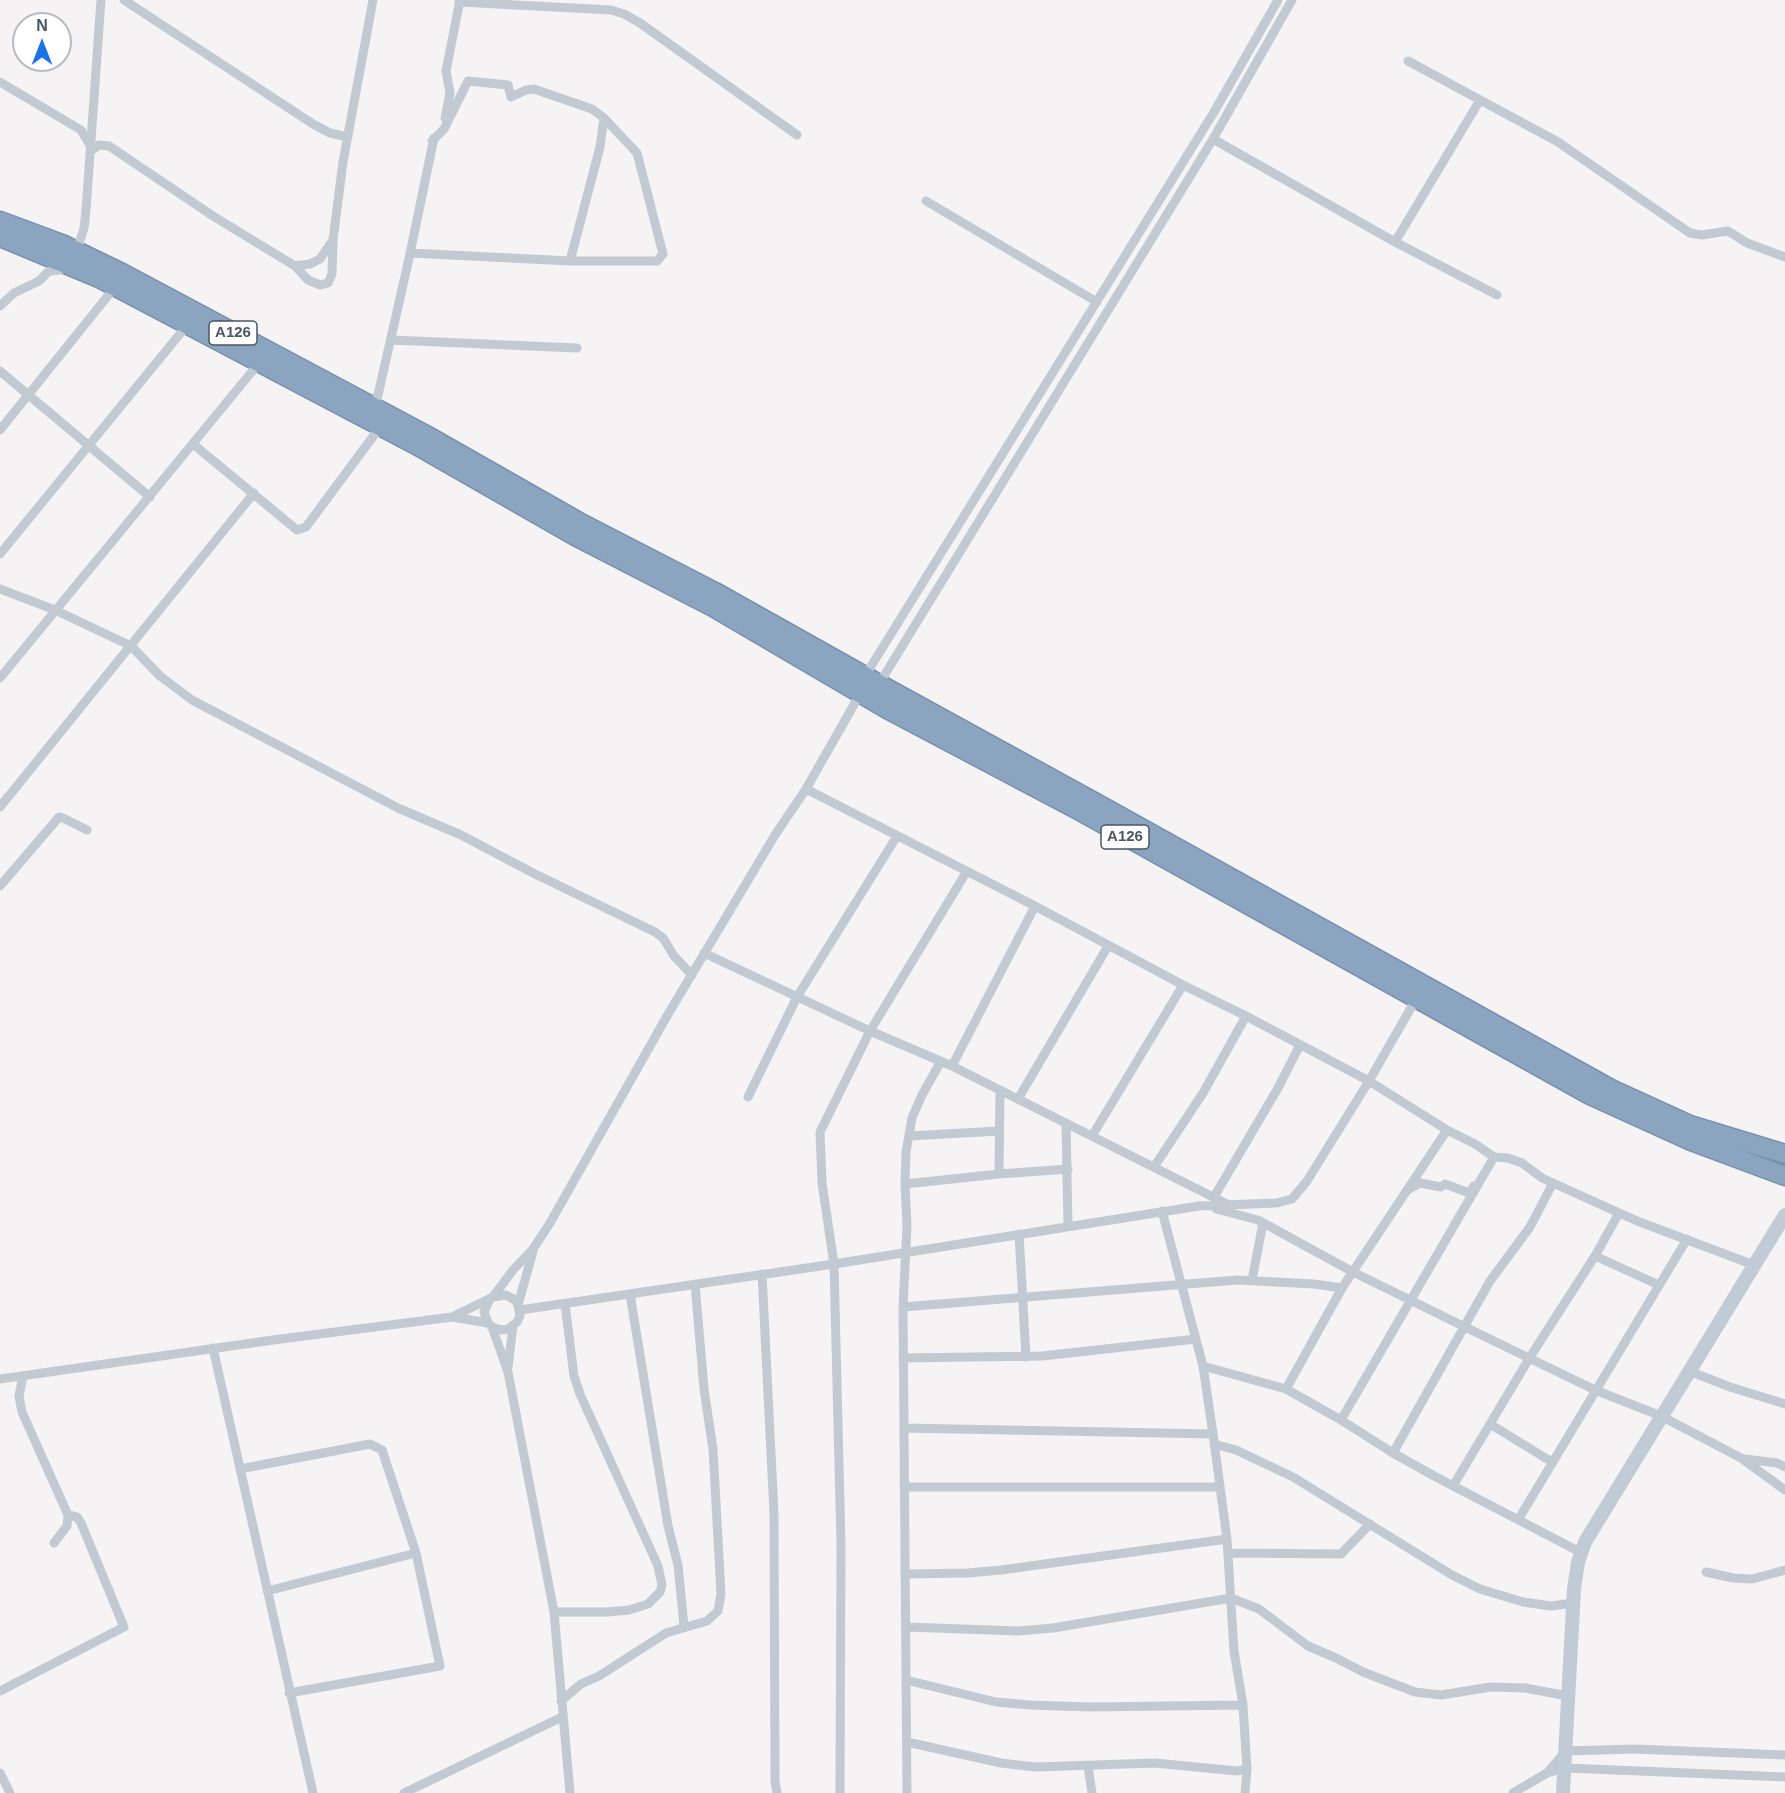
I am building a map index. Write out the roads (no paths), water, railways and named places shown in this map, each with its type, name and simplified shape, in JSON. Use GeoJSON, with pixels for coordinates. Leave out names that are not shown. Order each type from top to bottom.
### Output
{"type":"FeatureCollection","features":[{"type":"Feature","properties":{"kind":"highway","name":"A126"},"geometry":{"type":"LineString","coordinates":[[0,221],[73,258],[115,287],[380,427],[459,461]]}},
{"type":"Feature","properties":{"kind":"highway","name":"A126"},"geometry":{"type":"LineString","coordinates":[[0,237],[122,273],[375,408],[478,473],[715,592],[1080,811],[1416,999],[1616,1107],[1691,1141],[1785,1176]]}},
{"type":"Feature","properties":{"kind":"highway","name":"A126"},"geometry":{"type":"LineString","coordinates":[[868,685],[1096,802],[1611,1089],[1690,1125],[1785,1154]]}},
{"type":"Feature","properties":{"kind":"street"},"geometry":{"type":"LineString","coordinates":[[0,306],[14,293],[39,281],[49,271],[60,270],[73,258],[84,228],[92,150],[101,0]]}},
{"type":"Feature","properties":{"kind":"street"},"geometry":{"type":"LineString","coordinates":[[124,0],[313,124],[348,137]]}},
{"type":"Feature","properties":{"kind":"street"},"geometry":{"type":"LineString","coordinates":[[92,150],[99,146],[109,146],[213,216],[295,266],[308,280],[320,285],[328,283],[332,274],[333,240],[348,137],[374,0]]}},
{"type":"Feature","properties":{"kind":"street"},"geometry":{"type":"LineString","coordinates":[[570,1793],[554,1612],[508,1372],[484,1312],[513,1270],[533,1249],[775,835],[806,789],[1172,177],[1214,112],[1278,0]]}},
{"type":"Feature","properties":{"kind":"street"},"geometry":{"type":"LineString","coordinates":[[868,685],[1213,139],[1292,0]]}},
{"type":"Feature","properties":{"kind":"street"},"geometry":{"type":"LineString","coordinates":[[375,408],[410,253],[432,141],[448,111],[450,93],[446,71],[460,1],[611,10],[624,14],[797,135]]}},
{"type":"Feature","properties":{"kind":"street"},"geometry":{"type":"LineString","coordinates":[[1408,61],[1558,142],[1690,232],[1702,235],[1728,231],[1747,243],[1785,257]]}},
{"type":"Feature","properties":{"kind":"street"},"geometry":{"type":"LineString","coordinates":[[410,253],[570,261],[657,261],[663,254],[637,153],[604,118],[592,109],[534,89],[511,97],[508,85],[468,81],[444,129],[432,141]]}},
{"type":"Feature","properties":{"kind":"street"},"geometry":{"type":"LineString","coordinates":[[0,82],[81,130],[92,150]]}},
{"type":"Feature","properties":{"kind":"street"},"geometry":{"type":"LineString","coordinates":[[1395,242],[1480,100]]}},
{"type":"Feature","properties":{"kind":"street"},"geometry":{"type":"LineString","coordinates":[[570,261],[600,147],[604,118]]}},
{"type":"Feature","properties":{"kind":"street"},"geometry":{"type":"LineString","coordinates":[[1213,139],[1395,242],[1497,295]]}},
{"type":"Feature","properties":{"kind":"street"},"geometry":{"type":"LineString","coordinates":[[926,201],[1097,302]]}},
{"type":"Feature","properties":{"kind":"street"},"geometry":{"type":"LineString","coordinates":[[295,266],[310,264],[320,259],[333,240]]}},
{"type":"Feature","properties":{"kind":"street"},"geometry":{"type":"LineString","coordinates":[[0,429],[115,287]]}},
{"type":"Feature","properties":{"kind":"street"},"geometry":{"type":"LineString","coordinates":[[0,554],[188,324]]}},
{"type":"Feature","properties":{"kind":"street"},"geometry":{"type":"LineString","coordinates":[[391,340],[577,348]]}},
{"type":"Feature","properties":{"kind":"street"},"geometry":{"type":"LineString","coordinates":[[0,678],[259,363]]}},
{"type":"Feature","properties":{"kind":"street"},"geometry":{"type":"LineString","coordinates":[[0,371],[150,497]]}},
{"type":"Feature","properties":{"kind":"street"},"geometry":{"type":"LineString","coordinates":[[193,444],[297,530],[306,527],[380,427]]}},
{"type":"Feature","properties":{"kind":"street"},"geometry":{"type":"LineString","coordinates":[[0,807],[254,493]]}},
{"type":"Feature","properties":{"kind":"street"},"geometry":{"type":"LineString","coordinates":[[0,589],[55,610],[131,646],[160,676],[192,700],[398,808],[461,835],[655,932],[663,938],[674,956],[692,975]]}},
{"type":"Feature","properties":{"kind":"street"},"geometry":{"type":"LineString","coordinates":[[806,789],[1369,1081],[1494,1157],[1508,1158],[1522,1163],[1530,1171],[1553,1183],[1619,1213],[1754,1265]]}},
{"type":"Feature","properties":{"kind":"street"},"geometry":{"type":"LineString","coordinates":[[0,886],[59,817],[87,830]]}},
{"type":"Feature","properties":{"kind":"street"},"geometry":{"type":"LineString","coordinates":[[748,1097],[797,997],[897,836]]}},
{"type":"Feature","properties":{"kind":"street"},"geometry":{"type":"LineString","coordinates":[[840,1793],[841,1544],[834,1264],[822,1183],[820,1132],[870,1031],[967,871]]}},
{"type":"Feature","properties":{"kind":"street"},"geometry":{"type":"LineString","coordinates":[[952,1066],[1035,906]]}},
{"type":"Feature","properties":{"kind":"street"},"geometry":{"type":"LineString","coordinates":[[1018,1099],[1108,946]]}},
{"type":"Feature","properties":{"kind":"street"},"geometry":{"type":"LineString","coordinates":[[705,953],[870,1031],[952,1066],[1229,1205]]}},
{"type":"Feature","properties":{"kind":"street"},"geometry":{"type":"LineString","coordinates":[[1092,1136],[1183,986]]}},
{"type":"Feature","properties":{"kind":"street"},"geometry":{"type":"LineString","coordinates":[[519,1308],[565,1304],[834,1264],[1162,1211],[1199,1206],[1277,1203],[1292,1199],[1307,1181],[1369,1081],[1416,999]]}},
{"type":"Feature","properties":{"kind":"street"},"geometry":{"type":"LineString","coordinates":[[1154,1167],[1203,1093],[1246,1016]]}},
{"type":"Feature","properties":{"kind":"street"},"geometry":{"type":"LineString","coordinates":[[1214,1197],[1278,1088],[1300,1045]]}},
{"type":"Feature","properties":{"kind":"street"},"geometry":{"type":"LineString","coordinates":[[907,1793],[903,1307],[908,1226],[905,1184],[912,1118],[941,1061]]}},
{"type":"Feature","properties":{"kind":"street"},"geometry":{"type":"LineString","coordinates":[[999,1174],[1000,1090]]}},
{"type":"Feature","properties":{"kind":"street"},"geometry":{"type":"LineString","coordinates":[[1066,1123],[1068,1226]]}},
{"type":"Feature","properties":{"kind":"street"},"geometry":{"type":"LineString","coordinates":[[1286,1389],[1342,1288],[1447,1130]]}},
{"type":"Feature","properties":{"kind":"street"},"geometry":{"type":"LineString","coordinates":[[909,1136],[999,1131]]}},
{"type":"Feature","properties":{"kind":"street"},"geometry":{"type":"LineString","coordinates":[[1406,1191],[1420,1183],[1441,1187],[1445,1184],[1468,1193],[1494,1157]]}},
{"type":"Feature","properties":{"kind":"street"},"geometry":{"type":"LineString","coordinates":[[1341,1420],[1494,1157]]}},
{"type":"Feature","properties":{"kind":"street"},"geometry":{"type":"LineString","coordinates":[[905,1184],[1068,1169]]}},
{"type":"Feature","properties":{"kind":"street"},"geometry":{"type":"LineString","coordinates":[[1393,1453],[1463,1326],[1490,1281],[1530,1227],[1553,1183]]}},
{"type":"Feature","properties":{"kind":"street"},"geometry":{"type":"LineString","coordinates":[[1199,1206],[1231,1212],[1263,1222],[1409,1300],[1595,1390],[1660,1416],[1742,1458],[1785,1490]]}},
{"type":"Feature","properties":{"kind":"street"},"geometry":{"type":"LineString","coordinates":[[1162,1211],[1203,1366],[1214,1439],[1227,1539],[1234,1651],[1243,1705],[1247,1769],[1245,1793]]}},
{"type":"Feature","properties":{"kind":"street"},"geometry":{"type":"LineString","coordinates":[[1453,1486],[1530,1357],[1595,1256],[1619,1213]]}},
{"type":"Feature","properties":{"kind":"street"},"geometry":{"type":"LineString","coordinates":[[1563,1793],[1573,1603],[1578,1562],[1597,1521],[1785,1215]]}},
{"type":"Feature","properties":{"kind":"street"},"geometry":{"type":"LineString","coordinates":[[1252,1280],[1263,1222]]}},
{"type":"Feature","properties":{"kind":"street"},"geometry":{"type":"LineString","coordinates":[[1019,1234],[1026,1357]]}},
{"type":"Feature","properties":{"kind":"street"},"geometry":{"type":"LineString","coordinates":[[1518,1520],[1687,1239]]}},
{"type":"Feature","properties":{"kind":"street"},"geometry":{"type":"LineString","coordinates":[[452,1317],[490,1325],[502,1330],[518,1322],[519,1308],[533,1249]]}},
{"type":"Feature","properties":{"kind":"street"},"geometry":{"type":"LineString","coordinates":[[1595,1256],[1659,1285]]}},
{"type":"Feature","properties":{"kind":"street"},"geometry":{"type":"LineString","coordinates":[[762,1274],[774,1513],[775,1781],[777,1793]]}},
{"type":"Feature","properties":{"kind":"street"},"geometry":{"type":"LineString","coordinates":[[903,1307],[1252,1280],[1342,1288]]}},
{"type":"Feature","properties":{"kind":"street"},"geometry":{"type":"LineString","coordinates":[[561,1701],[581,1684],[605,1672],[666,1633],[707,1621],[718,1611],[721,1594],[713,1449],[704,1389],[695,1284]]}},
{"type":"Feature","properties":{"kind":"street"},"geometry":{"type":"LineString","coordinates":[[630,1294],[668,1526],[678,1565],[684,1626]]}},
{"type":"Feature","properties":{"kind":"street"},"geometry":{"type":"LineString","coordinates":[[0,1379],[452,1317],[491,1299],[506,1295],[515,1300],[519,1308]]}},
{"type":"Feature","properties":{"kind":"street"},"geometry":{"type":"LineString","coordinates":[[554,1612],[629,1610],[648,1604],[660,1592],[662,1585],[658,1566],[580,1394],[574,1376],[565,1304]]}},
{"type":"Feature","properties":{"kind":"street"},"geometry":{"type":"LineString","coordinates":[[508,1372],[513,1326]]}},
{"type":"Feature","properties":{"kind":"street"},"geometry":{"type":"LineString","coordinates":[[903,1358],[1026,1357],[1196,1340]]}},
{"type":"Feature","properties":{"kind":"street"},"geometry":{"type":"LineString","coordinates":[[213,1348],[313,1793]]}},
{"type":"Feature","properties":{"kind":"street"},"geometry":{"type":"LineString","coordinates":[[1203,1366],[1286,1389],[1393,1453],[1582,1553]]}},
{"type":"Feature","properties":{"kind":"street"},"geometry":{"type":"LineString","coordinates":[[1689,1371],[1730,1387],[1785,1404]]}},
{"type":"Feature","properties":{"kind":"street"},"geometry":{"type":"LineString","coordinates":[[23,1376],[19,1396],[22,1412],[68,1515],[67,1526],[54,1543]]}},
{"type":"Feature","properties":{"kind":"street"},"geometry":{"type":"LineString","coordinates":[[1490,1424],[1552,1462]]}},
{"type":"Feature","properties":{"kind":"street"},"geometry":{"type":"LineString","coordinates":[[904,1428],[1214,1439],[1293,1477],[1452,1575],[1480,1589],[1551,1606],[1573,1603]]}},
{"type":"Feature","properties":{"kind":"street"},"geometry":{"type":"LineString","coordinates":[[240,1469],[370,1444],[382,1450],[417,1553],[440,1666],[289,1693]]}},
{"type":"Feature","properties":{"kind":"street"},"geometry":{"type":"LineString","coordinates":[[1742,1458],[1777,1463],[1785,1467]]}},
{"type":"Feature","properties":{"kind":"street"},"geometry":{"type":"LineString","coordinates":[[904,1487],[1220,1487]]}},
{"type":"Feature","properties":{"kind":"street"},"geometry":{"type":"LineString","coordinates":[[0,1691],[124,1627],[81,1523],[77,1517],[68,1515]]}},
{"type":"Feature","properties":{"kind":"street"},"geometry":{"type":"LineString","coordinates":[[1228,1553],[1341,1554],[1370,1524]]}},
{"type":"Feature","properties":{"kind":"street"},"geometry":{"type":"LineString","coordinates":[[905,1574],[990,1571],[1227,1539]]}},
{"type":"Feature","properties":{"kind":"street"},"geometry":{"type":"LineString","coordinates":[[267,1591],[417,1553]]}},
{"type":"Feature","properties":{"kind":"street"},"geometry":{"type":"LineString","coordinates":[[1706,1572],[1752,1579],[1785,1570]]}},
{"type":"Feature","properties":{"kind":"street"},"geometry":{"type":"LineString","coordinates":[[906,1627],[1018,1631],[1053,1628],[1231,1598],[1259,1609],[1308,1647],[1415,1692],[1441,1695],[1491,1687],[1525,1688],[1568,1697]]}},
{"type":"Feature","properties":{"kind":"street"},"geometry":{"type":"LineString","coordinates":[[906,1680],[996,1702],[1030,1705],[1089,1707],[1243,1705]]}},
{"type":"Feature","properties":{"kind":"street"},"geometry":{"type":"LineString","coordinates":[[404,1793],[562,1717]]}},
{"type":"Feature","properties":{"kind":"street"},"geometry":{"type":"LineString","coordinates":[[907,1742],[1001,1763],[1035,1767],[1155,1763],[1197,1765],[1237,1771],[1247,1769]]}},
{"type":"Feature","properties":{"kind":"street"},"geometry":{"type":"LineString","coordinates":[[1547,1773],[1566,1751],[1645,1749],[1785,1755]]}},
{"type":"Feature","properties":{"kind":"street"},"geometry":{"type":"LineString","coordinates":[[1088,1766],[1092,1793]]}},
{"type":"Feature","properties":{"kind":"street"},"geometry":{"type":"LineString","coordinates":[[1513,1793],[1547,1773],[1565,1768],[1785,1777]]}},
{"type":"Feature","properties":{"kind":"street"},"geometry":{"type":"LineString","coordinates":[[0,1773],[10,1793]]}}]}
